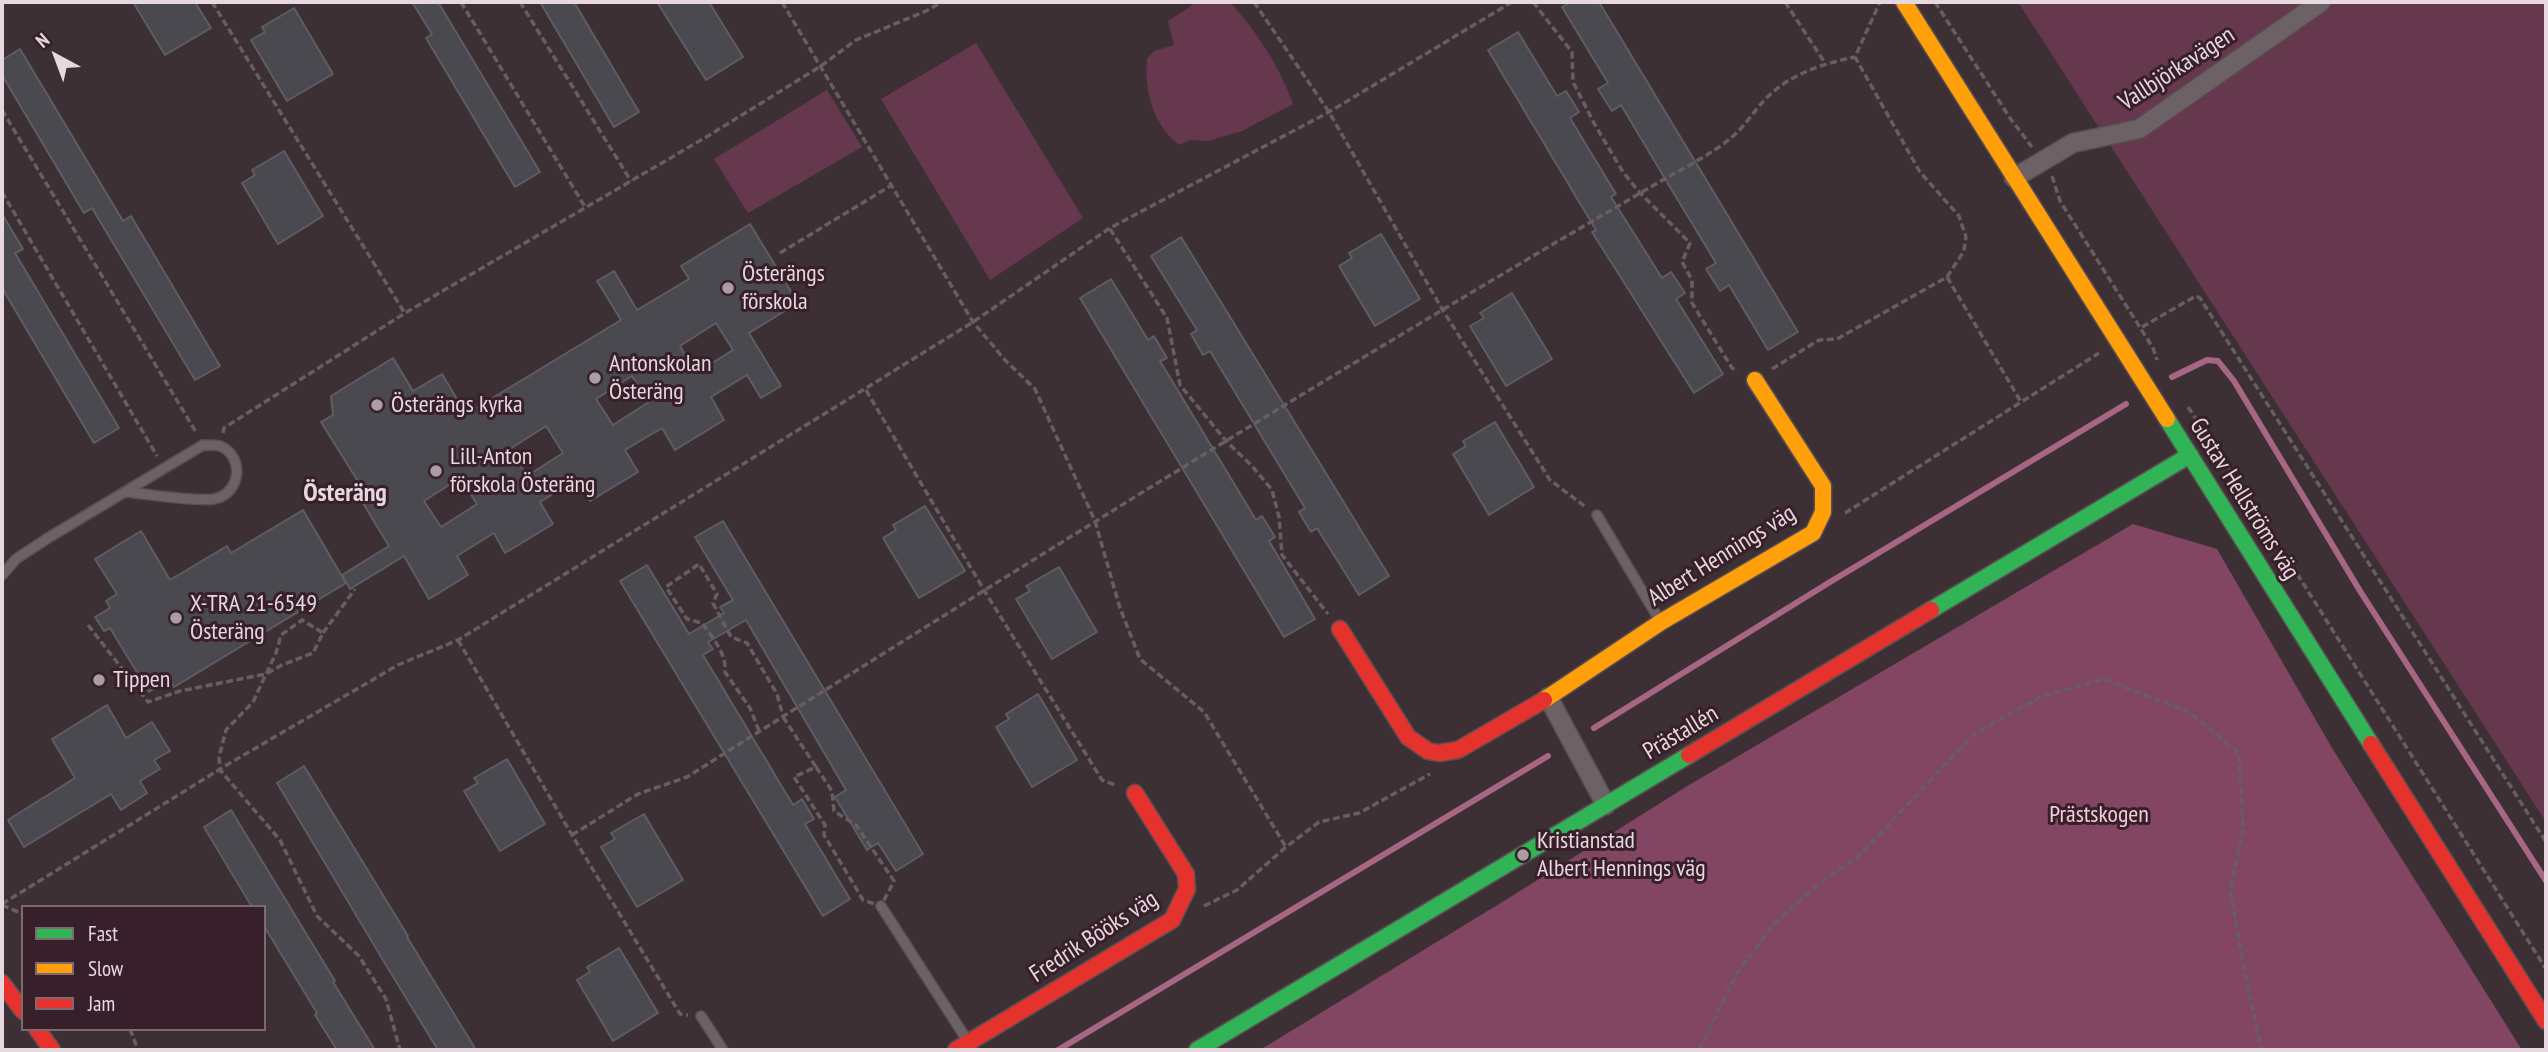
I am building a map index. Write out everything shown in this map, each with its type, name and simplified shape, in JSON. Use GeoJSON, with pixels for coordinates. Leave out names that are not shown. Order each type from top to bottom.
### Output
{"type":"FeatureCollection","features":[{"type":"Feature","properties":{"kind":"street","name":"Gustav Hellströms väg"},"geometry":{"type":"LineString","coordinates":[[1904,2],[2546,1021]]}},
{"type":"Feature","properties":{"kind":"street","name":"Vallbjörkavägen"},"geometry":{"type":"LineString","coordinates":[[2014,178],[2073,143],[2139,129],[2321,2]]}},
{"type":"Feature","properties":{"kind":"street","name":"Albert Hennings väg"},"geometry":{"type":"LineString","coordinates":[[1458,750],[1548,697],[1661,622],[1813,533],[1823,512],[1823,486],[1755,380]]}},
{"type":"Feature","properties":{"kind":"street","name":"Prästallén"},"geometry":{"type":"LineString","coordinates":[[1197,1050],[2190,456]]}},
{"type":"Feature","properties":{"kind":"street"},"geometry":{"type":"LineString","coordinates":[[1340,629],[1408,737],[1428,751],[1439,753],[1458,750]]}},
{"type":"Feature","properties":{"kind":"street"},"geometry":{"type":"LineString","coordinates":[[1548,697],[1606,805]]}},
{"type":"Feature","properties":{"kind":"street","name":"Fredrik Bööks väg"},"geometry":{"type":"LineString","coordinates":[[962,1046],[1172,920],[1187,889],[1186,874],[1135,793]]}},
{"type":"Feature","properties":{"kind":"street"},"geometry":{"type":"LineString","coordinates":[[2,983],[21,1008]]}},
{"type":"Feature","properties":{"kind":"street"},"geometry":{"type":"LineString","coordinates":[[38,1031],[52,1050]]}},
{"type":"Feature","properties":{"kind":"lane"},"geometry":{"type":"LineString","coordinates":[[2,575],[16,559],[47,538],[203,445],[220,446],[229,453],[236,470],[236,482],[231,491],[212,499],[127,492]]}},
{"type":"Feature","properties":{"kind":"lane"},"geometry":{"type":"LineString","coordinates":[[1597,515],[1661,622]]}},
{"type":"Feature","properties":{"kind":"lane"},"geometry":{"type":"LineString","coordinates":[[881,906],[962,1046]]}},
{"type":"Feature","properties":{"kind":"lane"},"geometry":{"type":"LineString","coordinates":[[701,1016],[723,1050]]}},
{"type":"Feature","properties":{"kind":"path"},"geometry":{"type":"LineString","coordinates":[[212,2],[405,313]]}},
{"type":"Feature","properties":{"kind":"path"},"geometry":{"type":"LineString","coordinates":[[461,2],[585,207]]}},
{"type":"Feature","properties":{"kind":"path"},"geometry":{"type":"LineString","coordinates":[[520,2],[631,181]]}},
{"type":"Feature","properties":{"kind":"path"},"geometry":{"type":"LineString","coordinates":[[782,2],[973,322],[1005,360],[1035,389],[1095,521],[1120,608],[1140,659],[1204,712],[1286,847]]}},
{"type":"Feature","properties":{"kind":"path"},"geometry":{"type":"LineString","coordinates":[[220,446],[224,428],[405,313],[821,66],[856,40],[942,2]]}},
{"type":"Feature","properties":{"kind":"path"},"geometry":{"type":"LineString","coordinates":[[1254,2],[1329,112],[1442,309],[1550,480],[1597,515]]}},
{"type":"Feature","properties":{"kind":"path"},"geometry":{"type":"LineString","coordinates":[[2,905],[220,770],[398,665],[458,640],[643,524],[866,390],[973,322],[1110,228],[1329,112],[1512,2]]}},
{"type":"Feature","properties":{"kind":"path"},"geometry":{"type":"LineString","coordinates":[[1534,2],[1572,52],[1573,82],[1623,172],[1690,243],[1682,262],[1692,279],[1692,303],[1732,368],[1755,380],[1819,340],[1837,339],[1947,278],[1964,251],[1966,237],[1959,216],[1920,172],[1855,57]]}},
{"type":"Feature","properties":{"kind":"path"},"geometry":{"type":"LineString","coordinates":[[1785,2],[1825,63]]}},
{"type":"Feature","properties":{"kind":"path"},"geometry":{"type":"LineString","coordinates":[[1855,57],[1880,2]]}},
{"type":"Feature","properties":{"kind":"path"},"geometry":{"type":"LineString","coordinates":[[1935,2],[2010,118],[2052,175],[2060,201],[2141,328],[2158,362]]}},
{"type":"Feature","properties":{"kind":"path"},"geometry":{"type":"LineString","coordinates":[[572,835],[638,794],[687,777],[1095,521],[1442,309],[1728,141],[1771,93],[1825,63],[1855,57]]}},
{"type":"Feature","properties":{"kind":"path"},"geometry":{"type":"LineString","coordinates":[[2,110],[203,445]]}},
{"type":"Feature","properties":{"kind":"path"},"geometry":{"type":"LineString","coordinates":[[780,253],[892,185]]}},
{"type":"Feature","properties":{"kind":"path"},"geometry":{"type":"LineString","coordinates":[[2,192],[164,469]]}},
{"type":"Feature","properties":{"kind":"path"},"geometry":{"type":"LineString","coordinates":[[1110,228],[1167,318],[1180,385],[1226,441],[1272,490],[1279,517],[1282,555],[1340,629]]}},
{"type":"Feature","properties":{"kind":"path"},"geometry":{"type":"LineString","coordinates":[[1947,278],[2021,402]]}},
{"type":"Feature","properties":{"kind":"path"},"geometry":{"type":"LineString","coordinates":[[2141,328],[2196,296],[2200,298],[2546,842]]}},
{"type":"Feature","properties":{"kind":"path"},"geometry":{"type":"LineString","coordinates":[[1813,533],[2118,342]]}},
{"type":"Feature","properties":{"kind":"path"},"geometry":{"type":"LineString","coordinates":[[866,390],[1102,780],[1135,793]]}},
{"type":"Feature","properties":{"kind":"path"},"geometry":{"type":"LineString","coordinates":[[2183,401],[2255,507],[2546,969]]}},
{"type":"Feature","properties":{"kind":"path"},"geometry":{"type":"LineString","coordinates":[[760,731],[750,708],[725,672],[726,663],[716,643],[702,623],[687,620],[666,587],[699,564],[717,594],[713,603],[731,637],[747,643],[777,694],[783,716],[832,791],[834,811],[856,825],[894,880],[881,906],[863,900],[824,835],[825,825],[794,777],[816,767]]}},
{"type":"Feature","properties":{"kind":"path"},"geometry":{"type":"LineString","coordinates":[[88,625],[148,702],[180,691],[266,674],[313,653],[323,633],[355,589]]}},
{"type":"Feature","properties":{"kind":"path"},"geometry":{"type":"LineString","coordinates":[[323,633],[302,620],[281,635],[253,702],[226,730],[219,757],[220,770],[280,840],[317,916],[359,956],[386,999],[400,1050]]}},
{"type":"Feature","properties":{"kind":"path"},"geometry":{"type":"LineString","coordinates":[[458,640],[680,1014],[701,1016]]}},
{"type":"Feature","properties":{"kind":"path"},"geometry":{"type":"LineString","coordinates":[[1699,1050],[1737,973],[1775,923],[1822,881],[1859,856],[1974,734],[2040,697],[2103,679],[2189,712],[2239,753],[2243,832],[2230,889],[2262,1050]]}},
{"type":"Feature","properties":{"kind":"path"},"geometry":{"type":"LineString","coordinates":[[1172,920],[1237,890],[1319,822],[1359,813],[1441,768],[1458,750]]}},
{"type":"Feature","properties":{"kind":"path"},"geometry":{"type":"LineString","coordinates":[[2,905],[21,913]]}},
{"type":"Feature","properties":{"kind":"path"},"geometry":{"type":"LineString","coordinates":[[131,1031],[138,1050]]}},
{"type":"Feature","properties":{"kind":"shaded area"},"geometry":{"type":"Polygon","coordinates":[[[1230,2],[1249,25],[1274,62],[1293,104],[1242,131],[1208,141],[1190,140],[1179,145],[1163,127],[1152,106],[1147,83],[1147,59],[1154,51],[1174,45],[1168,21],[1194,4],[1230,2]]]}},
{"type":"Feature","properties":{"kind":"shaded area"},"geometry":{"type":"Polygon","coordinates":[[[2018,2],[2546,2],[2546,822],[2018,2]]]}},
{"type":"Feature","properties":{"kind":"shaded area"},"geometry":{"type":"Polygon","coordinates":[[[976,43],[1083,218],[990,280],[881,99],[976,43]]]}},
{"type":"Feature","properties":{"kind":"shaded area"},"geometry":{"type":"Polygon","coordinates":[[[827,90],[862,147],[748,213],[714,159],[827,90]]]}},
{"type":"Feature","properties":{"kind":"green space","name":"Prästskogen"},"geometry":{"type":"Polygon","coordinates":[[[2133,524],[2217,549],[2332,748],[2522,1050],[1260,1050],[1689,785],[2133,524]]]}},
{"type":"Feature","properties":{"kind":"building"},"geometry":{"type":"Polygon","coordinates":[[[133,2],[195,2],[211,28],[165,55],[133,2]]]}},
{"type":"Feature","properties":{"kind":"building"},"geometry":{"type":"Polygon","coordinates":[[[412,2],[438,2],[540,172],[515,187],[426,38],[432,34],[412,2]]]}},
{"type":"Feature","properties":{"kind":"building"},"geometry":{"type":"Polygon","coordinates":[[[540,2],[574,2],[639,112],[614,127],[540,2]]]}},
{"type":"Feature","properties":{"kind":"building"},"geometry":{"type":"Polygon","coordinates":[[[657,2],[709,2],[743,57],[706,80],[657,2]]]}},
{"type":"Feature","properties":{"kind":"building"},"geometry":{"type":"Polygon","coordinates":[[[1571,2],[1599,2],[1798,332],[1768,350],[1729,285],[1720,291],[1706,269],[1716,263],[1621,105],[1612,111],[1598,89],[1608,83],[1562,7],[1571,2]]]}},
{"type":"Feature","properties":{"kind":"building"},"geometry":{"type":"Polygon","coordinates":[[[294,8],[333,74],[287,101],[251,40],[265,32],[262,27],[294,8]]]}},
{"type":"Feature","properties":{"kind":"building"},"geometry":{"type":"Polygon","coordinates":[[[1518,32],[1557,96],[1566,91],[1579,112],[1570,118],[1616,194],[1611,197],[1662,278],[1671,272],[1685,293],[1676,299],[1723,374],[1694,393],[1592,232],[1596,230],[1488,50],[1518,32]]]}},
{"type":"Feature","properties":{"kind":"building"},"geometry":{"type":"Polygon","coordinates":[[[20,49],[123,221],[131,216],[220,366],[195,380],[92,208],[84,213],[2,75],[2,60],[20,49]]]}},
{"type":"Feature","properties":{"kind":"building"},"geometry":{"type":"Polygon","coordinates":[[[284,151],[323,216],[278,244],[242,183],[255,175],[252,170],[284,151]]]}},
{"type":"Feature","properties":{"kind":"building"},"geometry":{"type":"Polygon","coordinates":[[[2,214],[23,249],[15,253],[119,428],[94,443],[2,288],[2,214]]]}},
{"type":"Feature","properties":{"kind":"building"},"geometry":{"type":"Polygon","coordinates":[[[750,224],[798,303],[749,333],[781,386],[761,398],[747,375],[711,397],[724,420],[675,450],[662,428],[625,450],[638,472],[590,501],[577,479],[540,502],[553,524],[505,553],[494,533],[457,556],[468,575],[429,599],[404,556],[350,589],[342,575],[389,546],[358,495],[364,491],[321,422],[333,415],[331,396],[393,358],[413,391],[442,374],[466,414],[621,320],[597,281],[614,271],[637,310],[689,279],[681,266],[750,224]],[[716,323],[680,346],[696,373],[733,350],[716,323]],[[632,376],[596,399],[613,425],[649,402],[632,376]],[[546,426],[510,449],[527,476],[563,453],[546,426]],[[460,478],[424,501],[441,527],[477,504],[460,478]]]}},
{"type":"Feature","properties":{"kind":"building"},"geometry":{"type":"Polygon","coordinates":[[[1381,234],[1420,299],[1375,326],[1339,266],[1352,258],[1349,253],[1381,234]]]}},
{"type":"Feature","properties":{"kind":"building"},"geometry":{"type":"Polygon","coordinates":[[[1181,237],[1389,576],[1359,595],[1317,528],[1311,532],[1299,512],[1305,508],[1210,351],[1203,355],[1191,334],[1197,330],[1151,256],[1181,237]]]}},
{"type":"Feature","properties":{"kind":"building"},"geometry":{"type":"Polygon","coordinates":[[[1111,279],[1148,340],[1154,336],[1167,358],[1160,361],[1256,520],[1262,516],[1275,537],[1269,541],[1315,619],[1284,637],[1080,298],[1111,279]]]}},
{"type":"Feature","properties":{"kind":"building"},"geometry":{"type":"Polygon","coordinates":[[[1512,293],[1552,359],[1506,386],[1470,326],[1484,318],[1480,313],[1512,293]]]}},
{"type":"Feature","properties":{"kind":"building"},"geometry":{"type":"Polygon","coordinates":[[[1495,422],[1534,487],[1489,515],[1453,454],[1466,446],[1463,441],[1495,422]]]}},
{"type":"Feature","properties":{"kind":"building"},"geometry":{"type":"Polygon","coordinates":[[[925,506],[965,571],[919,598],[883,538],[896,530],[893,525],[925,506]]]}},
{"type":"Feature","properties":{"kind":"building"},"geometry":{"type":"Polygon","coordinates":[[[303,510],[346,583],[174,687],[169,679],[149,692],[110,628],[104,631],[95,617],[110,608],[106,601],[117,594],[95,559],[141,531],[170,580],[227,546],[231,553],[303,510]]]}},
{"type":"Feature","properties":{"kind":"building"},"geometry":{"type":"Polygon","coordinates":[[[723,521],[923,854],[896,871],[878,843],[867,850],[835,797],[846,790],[746,620],[708,642],[713,649],[703,655],[793,805],[802,799],[814,819],[805,824],[850,899],[823,916],[620,581],[647,565],[689,634],[724,613],[720,607],[733,600],[695,537],[723,521]]]}},
{"type":"Feature","properties":{"kind":"building"},"geometry":{"type":"Polygon","coordinates":[[[1059,567],[1097,632],[1052,659],[1016,599],[1030,591],[1026,586],[1059,567]]]}},
{"type":"Feature","properties":{"kind":"building"},"geometry":{"type":"Polygon","coordinates":[[[1038,694],[1077,760],[1032,787],[996,727],[1009,719],[1006,714],[1038,694]]]}},
{"type":"Feature","properties":{"kind":"building"},"geometry":{"type":"Polygon","coordinates":[[[107,705],[126,738],[152,722],[170,751],[154,760],[160,769],[140,781],[147,793],[121,810],[111,794],[24,847],[8,820],[75,778],[52,739],[107,705]]]}},
{"type":"Feature","properties":{"kind":"building"},"geometry":{"type":"Polygon","coordinates":[[[507,759],[545,824],[500,851],[464,791],[478,783],[474,778],[507,759]]]}},
{"type":"Feature","properties":{"kind":"building"},"geometry":{"type":"Polygon","coordinates":[[[304,766],[476,1050],[438,1050],[389,970],[277,783],[304,766]]]}},
{"type":"Feature","properties":{"kind":"building"},"geometry":{"type":"Polygon","coordinates":[[[231,810],[375,1050],[337,1050],[266,929],[266,905],[251,905],[204,827],[231,810]]]}},
{"type":"Feature","properties":{"kind":"building"},"geometry":{"type":"Polygon","coordinates":[[[644,814],[683,880],[637,907],[601,847],[615,839],[611,833],[644,814]]]}},
{"type":"Feature","properties":{"kind":"building"},"geometry":{"type":"Polygon","coordinates":[[[619,948],[658,1013],[613,1041],[577,980],[590,972],[587,967],[619,948]]]}},
{"type":"Feature","properties":{"kind":"waterway"},"geometry":{"type":"LineString","coordinates":[[2172,377],[2207,360],[2218,361],[2234,381],[2360,591],[2546,881]]}},
{"type":"Feature","properties":{"kind":"waterway"},"geometry":{"type":"LineString","coordinates":[[1594,728],[2126,404]]}},
{"type":"Feature","properties":{"kind":"waterway"},"geometry":{"type":"LineString","coordinates":[[1058,1050],[1548,756]]}},
{"type":"Feature","properties":{"kind":"traffic: fast"},"geometry":{"type":"LineString","coordinates":[[2167,419],[2371,744]]}},
{"type":"Feature","properties":{"kind":"traffic: fast"},"geometry":{"type":"LineString","coordinates":[[1931,610],[2190,455]]}},
{"type":"Feature","properties":{"kind":"traffic: fast"},"geometry":{"type":"LineString","coordinates":[[1197,1050],[1689,755]]}},
{"type":"Feature","properties":{"kind":"traffic: slow"},"geometry":{"type":"LineString","coordinates":[[1904,2],[2167,419]]}},
{"type":"Feature","properties":{"kind":"traffic: slow"},"geometry":{"type":"LineString","coordinates":[[1544,700],[1661,622],[1813,533],[1823,512],[1823,486],[1755,380]]}},
{"type":"Feature","properties":{"kind":"traffic: jam"},"geometry":{"type":"LineString","coordinates":[[1689,755],[1931,610]]}},
{"type":"Feature","properties":{"kind":"traffic: jam"},"geometry":{"type":"LineString","coordinates":[[1340,629],[1408,737],[1428,751],[1439,753],[1458,750],[1544,700]]}},
{"type":"Feature","properties":{"kind":"traffic: jam"},"geometry":{"type":"LineString","coordinates":[[2371,744],[2546,1021]]}},
{"type":"Feature","properties":{"kind":"traffic: jam"},"geometry":{"type":"LineString","coordinates":[[956,1050],[1172,920],[1187,889],[1186,874],[1135,793]]}},
{"type":"Feature","properties":{"kind":"traffic: jam"},"geometry":{"type":"LineString","coordinates":[[2,983],[21,1008]]}},
{"type":"Feature","properties":{"kind":"traffic: jam"},"geometry":{"type":"LineString","coordinates":[[38,1031],[52,1050]]}},
{"type":"Feature","properties":{"kind":"place","name":"Österängs förskola"},"geometry":{"type":"Point","coordinates":[728,288]}},
{"type":"Feature","properties":{"kind":"place","name":"Antonskolan Österäng"},"geometry":{"type":"Point","coordinates":[595,378]}},
{"type":"Feature","properties":{"kind":"place","name":"Österängs kyrka"},"geometry":{"type":"Point","coordinates":[377,405]}},
{"type":"Feature","properties":{"kind":"place","name":"Lill-Anton förskola Österäng"},"geometry":{"type":"Point","coordinates":[436,471]}},
{"type":"Feature","properties":{"kind":"place","name":"X-TRA 21-6549 Österäng"},"geometry":{"type":"Point","coordinates":[176,618]}},
{"type":"Feature","properties":{"kind":"place","name":"Tippen"},"geometry":{"type":"Point","coordinates":[99,680]}},
{"type":"Feature","properties":{"kind":"place","name":"Kristianstad Albert Hennings väg"},"geometry":{"type":"Point","coordinates":[1523,855]}},
{"type":"Feature","properties":{"kind":"district","name":"Österäng"},"geometry":{"type":"Point","coordinates":[345,494]}}]}
